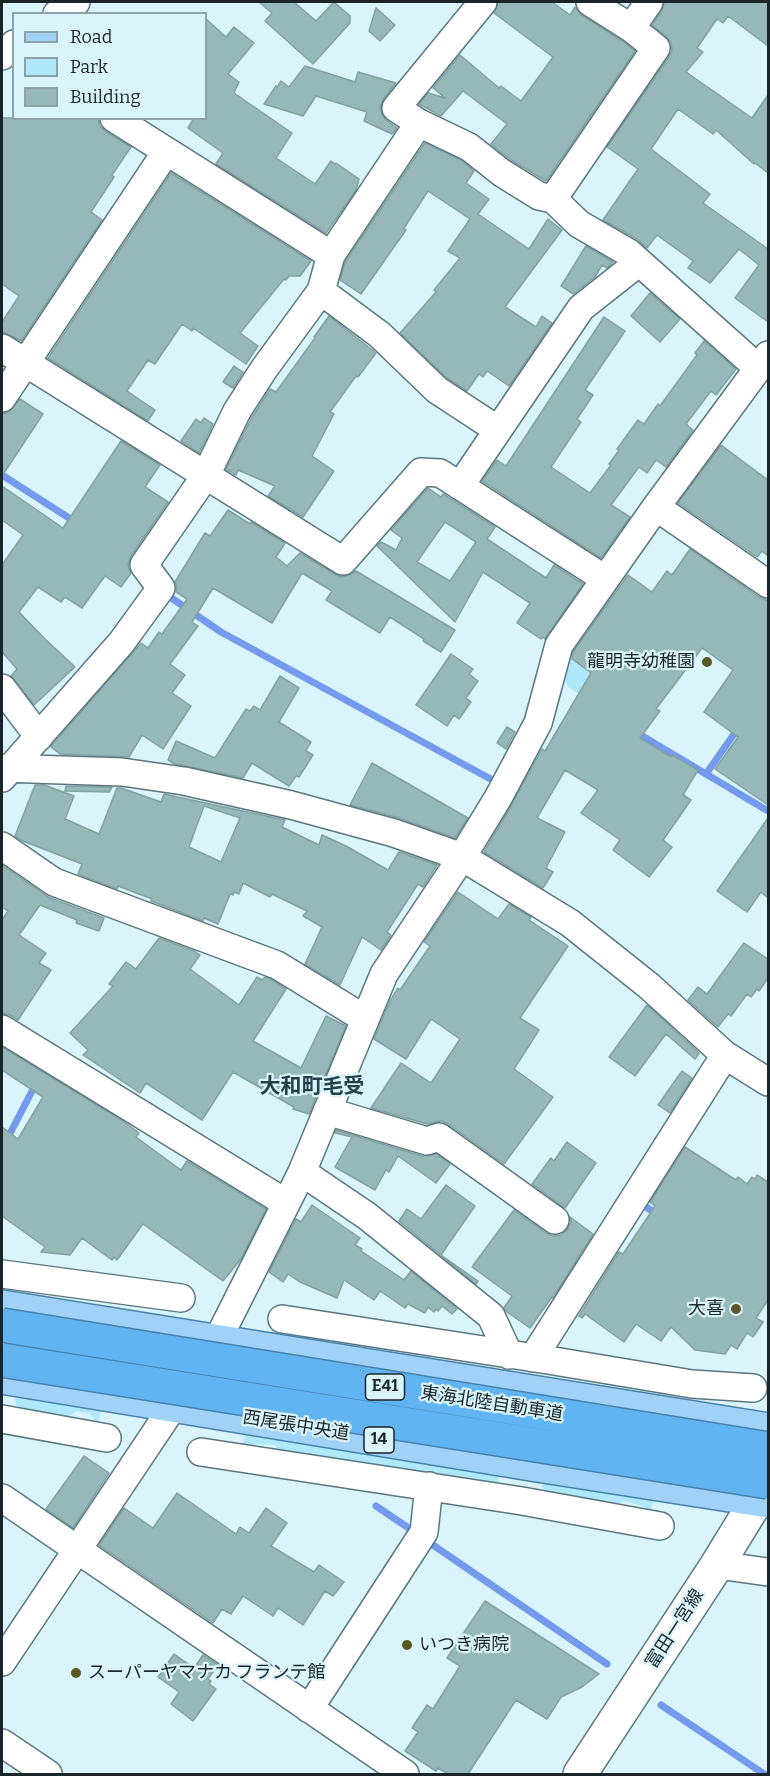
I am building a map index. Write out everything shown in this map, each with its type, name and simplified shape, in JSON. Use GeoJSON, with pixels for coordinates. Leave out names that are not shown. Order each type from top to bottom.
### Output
{"type":"FeatureCollection","features":[{"type":"Feature","properties":{"kind":"highway","name":"東海北陸自動車道"},"geometry":{"type":"LineString","coordinates":[[2,1325],[768,1449]]}},
{"type":"Feature","properties":{"kind":"highway","name":"東海北陸自動車道"},"geometry":{"type":"LineString","coordinates":[[4,1377],[766,1491]]}},
{"type":"Feature","properties":{"kind":"main road"},"geometry":{"type":"LineString","coordinates":[[2,1307],[768,1430]]}},
{"type":"Feature","properties":{"kind":"main road","name":"西尾張中央道"},"geometry":{"type":"LineString","coordinates":[[4,1377],[531,1464],[766,1491]]}},
{"type":"Feature","properties":{"kind":"main road","name":"富田一宮線"},"geometry":{"type":"LineString","coordinates":[[580,1774],[766,1491]]}},
{"type":"Feature","properties":{"kind":"street"},"geometry":{"type":"LineString","coordinates":[[60,12],[76,2]]}},
{"type":"Feature","properties":{"kind":"street"},"geometry":{"type":"LineString","coordinates":[[2,1662],[217,1341],[302,1172],[384,974],[462,857],[498,798],[538,723],[559,645],[763,361],[638,263],[629,253],[579,224],[553,199],[539,196],[469,147],[418,123],[396,108],[483,2]]}},
{"type":"Feature","properties":{"kind":"street"},"geometry":{"type":"LineString","coordinates":[[553,199],[656,48],[631,28],[590,2]]}},
{"type":"Feature","properties":{"kind":"street"},"geometry":{"type":"LineString","coordinates":[[631,28],[649,2]]}},
{"type":"Feature","properties":{"kind":"street"},"geometry":{"type":"LineString","coordinates":[[117,120],[331,255]]}},
{"type":"Feature","properties":{"kind":"street"},"geometry":{"type":"LineString","coordinates":[[4,772],[39,737],[121,643],[161,588],[144,565],[206,475],[237,411],[264,369],[321,291],[331,255],[418,123]]}},
{"type":"Feature","properties":{"kind":"street"},"geometry":{"type":"LineString","coordinates":[[2,398],[166,152]]}},
{"type":"Feature","properties":{"kind":"street"},"geometry":{"type":"LineString","coordinates":[[460,486],[581,308],[638,263]]}},
{"type":"Feature","properties":{"kind":"street"},"geometry":{"type":"LineString","coordinates":[[321,291],[380,335],[437,390],[498,430]]}},
{"type":"Feature","properties":{"kind":"street"},"geometry":{"type":"LineString","coordinates":[[2,348],[343,561],[421,472],[440,473],[606,579]]}},
{"type":"Feature","properties":{"kind":"street"},"geometry":{"type":"LineString","coordinates":[[656,507],[768,584]]}},
{"type":"Feature","properties":{"kind":"street"},"geometry":{"type":"LineString","coordinates":[[2,688],[39,737]]}},
{"type":"Feature","properties":{"kind":"street"},"geometry":{"type":"LineString","coordinates":[[4,772],[122,772],[184,781],[291,805],[394,833],[462,857],[570,923],[649,986],[725,1055],[768,1082]]}},
{"type":"Feature","properties":{"kind":"street"},"geometry":{"type":"LineString","coordinates":[[2,846],[54,882],[277,965],[365,1019]]}},
{"type":"Feature","properties":{"kind":"street"},"geometry":{"type":"LineString","coordinates":[[2,1029],[286,1203]]}},
{"type":"Feature","properties":{"kind":"street"},"geometry":{"type":"LineString","coordinates":[[530,1358],[725,1055]]}},
{"type":"Feature","properties":{"kind":"street"},"geometry":{"type":"LineString","coordinates":[[327,1111],[427,1141],[440,1137],[555,1220]]}},
{"type":"Feature","properties":{"kind":"street"},"geometry":{"type":"LineString","coordinates":[[302,1172],[367,1216],[491,1316],[530,1358],[538,1393]]}},
{"type":"Feature","properties":{"kind":"street"},"geometry":{"type":"LineString","coordinates":[[2,1274],[181,1298]]}},
{"type":"Feature","properties":{"kind":"street"},"geometry":{"type":"LineString","coordinates":[[282,1319],[692,1384],[753,1388]]}},
{"type":"Feature","properties":{"kind":"street"},"geometry":{"type":"LineString","coordinates":[[2,1419],[107,1438]]}},
{"type":"Feature","properties":{"kind":"street"},"geometry":{"type":"LineString","coordinates":[[201,1452],[429,1486],[660,1526]]}},
{"type":"Feature","properties":{"kind":"street"},"geometry":{"type":"LineString","coordinates":[[522,1501],[531,1464]]}},
{"type":"Feature","properties":{"kind":"street"},"geometry":{"type":"LineString","coordinates":[[309,1709],[424,1532],[429,1486]]}},
{"type":"Feature","properties":{"kind":"street"},"geometry":{"type":"LineString","coordinates":[[2,1498],[405,1774]]}},
{"type":"Feature","properties":{"kind":"street"},"geometry":{"type":"LineString","coordinates":[[717,1565],[768,1572]]}},
{"type":"Feature","properties":{"kind":"street"},"geometry":{"type":"LineString","coordinates":[[2,1743],[48,1774]]}},
{"type":"Feature","properties":{"kind":"green space"},"geometry":{"type":"Polygon","coordinates":[[[564,654],[608,687],[595,705],[568,687],[559,665],[564,654]]]}},
{"type":"Feature","properties":{"kind":"green space"},"geometry":{"type":"Polygon","coordinates":[[[18,1395],[103,1401],[98,1424],[90,1414],[77,1411],[66,1418],[27,1412],[16,1405],[15,1399],[18,1395]]]}},
{"type":"Feature","properties":{"kind":"green space"},"geometry":{"type":"Polygon","coordinates":[[[247,1425],[499,1474],[498,1482],[484,1485],[281,1454],[275,1445],[255,1444],[250,1450],[242,1448],[247,1425]]]}},
{"type":"Feature","properties":{"kind":"green space"},"geometry":{"type":"Polygon","coordinates":[[[546,1480],[656,1490],[650,1513],[643,1506],[623,1501],[612,1509],[548,1495],[542,1486],[546,1480]]]}},
{"type":"Feature","properties":{"kind":"building"},"geometry":{"type":"Polygon","coordinates":[[[259,2],[294,2],[316,21],[334,2],[350,16],[350,23],[313,64],[265,21],[272,13],[259,2]]]}},
{"type":"Feature","properties":{"kind":"building"},"geometry":{"type":"Polygon","coordinates":[[[498,2],[552,2],[570,15],[575,7],[582,15],[635,51],[546,181],[511,160],[491,144],[507,124],[463,91],[441,116],[419,104],[428,93],[445,98],[433,88],[460,55],[499,88],[501,86],[521,101],[553,57],[494,13],[498,2]]]}},
{"type":"Feature","properties":{"kind":"building"},"geometry":{"type":"Polygon","coordinates":[[[664,2],[768,2],[768,46],[728,16],[723,23],[717,19],[697,48],[703,52],[686,72],[752,118],[768,95],[768,173],[754,164],[716,130],[713,134],[678,109],[651,149],[710,194],[703,203],[768,249],[768,322],[735,298],[759,265],[739,249],[710,283],[688,268],[693,261],[657,235],[647,248],[637,239],[603,220],[638,169],[607,147],[672,50],[671,42],[652,25],[662,11],[664,2]]]}},
{"type":"Feature","properties":{"kind":"building"},"geometry":{"type":"Polygon","coordinates":[[[376,8],[395,25],[380,41],[369,31],[376,8]]]}},
{"type":"Feature","properties":{"kind":"building"},"geometry":{"type":"Polygon","coordinates":[[[207,20],[226,37],[234,27],[254,43],[228,74],[239,82],[234,93],[292,133],[276,158],[315,184],[331,161],[336,163],[359,179],[356,190],[326,233],[216,164],[223,153],[188,128],[193,120],[207,120],[207,20]]]}},
{"type":"Feature","properties":{"kind":"building"},"geometry":{"type":"Polygon","coordinates":[[[305,66],[355,82],[358,72],[396,83],[380,107],[382,115],[397,128],[392,134],[364,121],[367,112],[316,96],[303,116],[264,104],[281,81],[289,87],[305,66]]]}},
{"type":"Feature","properties":{"kind":"building"},"geometry":{"type":"Polygon","coordinates":[[[2,118],[98,120],[105,131],[131,147],[91,212],[102,220],[21,341],[2,332],[2,322],[19,296],[2,284],[2,118]]]}},
{"type":"Feature","properties":{"kind":"building"},"geometry":{"type":"Polygon","coordinates":[[[425,143],[461,160],[474,171],[466,183],[489,199],[478,214],[529,249],[548,219],[562,230],[505,307],[536,327],[542,316],[552,323],[509,386],[487,371],[483,377],[479,374],[467,391],[447,378],[400,333],[436,292],[434,290],[460,258],[448,251],[470,219],[428,191],[404,228],[406,230],[361,294],[340,280],[345,262],[425,143]]]}},
{"type":"Feature","properties":{"kind":"building"},"geometry":{"type":"Polygon","coordinates":[[[171,173],[311,261],[300,276],[289,276],[286,280],[284,279],[240,333],[258,346],[246,364],[193,328],[192,331],[182,324],[155,364],[148,360],[127,391],[155,410],[148,421],[48,358],[171,173]]]}},
{"type":"Feature","properties":{"kind":"building"},"geometry":{"type":"Polygon","coordinates":[[[586,246],[613,262],[607,268],[602,265],[595,277],[573,294],[561,286],[586,246]]]}},
{"type":"Feature","properties":{"kind":"building"},"geometry":{"type":"Polygon","coordinates":[[[650,293],[680,319],[660,342],[631,316],[650,293]]]}},
{"type":"Feature","properties":{"kind":"building"},"geometry":{"type":"Polygon","coordinates":[[[329,316],[376,353],[330,412],[334,414],[312,456],[334,471],[303,517],[268,496],[275,486],[238,470],[236,475],[226,469],[251,419],[270,389],[276,392],[329,316]]]}},
{"type":"Feature","properties":{"kind":"building"},"geometry":{"type":"Polygon","coordinates":[[[604,317],[625,331],[585,390],[593,395],[577,419],[581,422],[551,467],[590,493],[611,465],[609,464],[619,450],[617,449],[638,420],[644,424],[658,404],[660,406],[697,355],[695,353],[704,341],[736,369],[716,395],[711,391],[686,424],[693,430],[666,467],[656,460],[647,473],[639,467],[611,505],[630,517],[601,558],[482,481],[497,460],[506,466],[604,317]]]}},
{"type":"Feature","properties":{"kind":"building"},"geometry":{"type":"Polygon","coordinates":[[[234,366],[243,372],[233,388],[223,382],[234,366]]]}},
{"type":"Feature","properties":{"kind":"building"},"geometry":{"type":"Polygon","coordinates":[[[20,399],[43,414],[2,476],[2,414],[9,412],[20,399]]]}},
{"type":"Feature","properties":{"kind":"building"},"geometry":{"type":"Polygon","coordinates":[[[204,418],[213,424],[199,453],[181,441],[196,419],[201,423],[204,418]]]}},
{"type":"Feature","properties":{"kind":"building"},"geometry":{"type":"Polygon","coordinates":[[[121,441],[160,465],[145,487],[168,502],[131,556],[128,565],[131,573],[121,587],[105,576],[82,608],[65,597],[61,602],[38,587],[19,612],[75,667],[34,705],[11,676],[17,669],[2,652],[2,565],[23,535],[2,520],[2,486],[63,528],[121,441]]]}},
{"type":"Feature","properties":{"kind":"building"},"geometry":{"type":"Polygon","coordinates":[[[721,445],[768,480],[768,556],[762,551],[757,557],[678,503],[721,445]]]}},
{"type":"Feature","properties":{"kind":"building"},"geometry":{"type":"Polygon","coordinates":[[[428,488],[441,497],[443,494],[495,527],[487,539],[546,578],[554,565],[583,584],[545,639],[543,637],[541,639],[517,623],[530,603],[483,572],[455,622],[377,546],[381,542],[396,550],[402,538],[391,530],[428,488]],[[445,522],[417,562],[450,581],[476,542],[445,522]]]}},
{"type":"Feature","properties":{"kind":"building"},"geometry":{"type":"Polygon","coordinates":[[[228,510],[285,543],[276,557],[287,566],[300,553],[341,577],[356,571],[455,630],[441,652],[390,617],[380,633],[326,600],[332,591],[302,573],[272,623],[213,588],[192,622],[198,626],[170,664],[185,675],[172,693],[191,706],[163,749],[142,735],[129,757],[60,754],[51,747],[53,744],[141,643],[148,648],[159,632],[162,634],[187,599],[176,592],[175,582],[205,533],[210,536],[228,510]]]}},
{"type":"Feature","properties":{"kind":"building"},"geometry":{"type":"Polygon","coordinates":[[[690,549],[768,601],[768,805],[715,769],[738,737],[704,712],[733,670],[702,648],[656,709],[660,711],[640,738],[698,770],[683,795],[691,800],[663,840],[672,847],[649,877],[613,850],[620,840],[581,813],[598,790],[565,770],[537,818],[565,832],[546,868],[553,872],[543,888],[484,852],[542,749],[545,751],[591,673],[572,659],[573,652],[628,575],[652,592],[667,571],[672,575],[690,549]]]}},
{"type":"Feature","properties":{"kind":"building"},"geometry":{"type":"Polygon","coordinates":[[[451,654],[473,669],[469,674],[478,681],[466,698],[471,702],[459,719],[454,715],[447,726],[416,705],[451,654]]]}},
{"type":"Feature","properties":{"kind":"building"},"geometry":{"type":"Polygon","coordinates":[[[280,676],[299,688],[279,722],[311,742],[306,751],[313,755],[299,777],[296,776],[289,786],[252,763],[243,778],[175,764],[168,760],[176,741],[215,758],[246,709],[250,711],[254,706],[260,710],[280,676]]]}},
{"type":"Feature","properties":{"kind":"building"},"geometry":{"type":"Polygon","coordinates":[[[507,727],[515,732],[506,749],[497,743],[507,727]]]}},
{"type":"Feature","properties":{"kind":"building"},"geometry":{"type":"Polygon","coordinates":[[[372,763],[468,818],[455,838],[399,818],[350,805],[372,763]]]}},
{"type":"Feature","properties":{"kind":"building"},"geometry":{"type":"Polygon","coordinates":[[[35,785],[44,785],[74,796],[65,819],[99,834],[117,788],[121,788],[161,802],[164,794],[285,820],[282,827],[319,845],[322,835],[388,870],[399,852],[437,865],[423,887],[418,884],[387,932],[391,935],[381,950],[362,937],[340,985],[305,964],[322,927],[303,916],[307,911],[272,894],[270,897],[243,883],[239,894],[234,892],[233,895],[230,894],[218,924],[204,918],[203,921],[118,886],[117,889],[78,874],[82,864],[15,836],[35,785]],[[204,806],[189,847],[221,862],[240,818],[204,806]]]}},
{"type":"Feature","properties":{"kind":"building"},"geometry":{"type":"Polygon","coordinates":[[[66,786],[112,787],[109,792],[65,791],[66,786]]]}},
{"type":"Feature","properties":{"kind":"building"},"geometry":{"type":"Polygon","coordinates":[[[768,818],[768,898],[761,892],[747,912],[717,891],[768,818]]]}},
{"type":"Feature","properties":{"kind":"building"},"geometry":{"type":"Polygon","coordinates":[[[2,865],[48,897],[104,918],[99,931],[76,923],[77,920],[40,905],[19,935],[46,953],[39,963],[51,970],[18,1020],[2,1013],[2,920],[8,911],[2,907],[2,865]]]}},
{"type":"Feature","properties":{"kind":"building"},"geometry":{"type":"Polygon","coordinates":[[[458,892],[498,919],[509,904],[531,917],[529,920],[568,946],[520,1018],[539,1030],[514,1069],[553,1097],[504,1164],[441,1121],[427,1124],[371,1108],[401,1063],[431,1083],[460,1039],[431,1019],[406,1059],[374,1039],[390,1001],[430,946],[424,942],[458,892]]]}},
{"type":"Feature","properties":{"kind":"building"},"geometry":{"type":"Polygon","coordinates":[[[159,938],[200,955],[190,969],[239,1005],[257,977],[262,980],[265,977],[270,979],[286,989],[253,1041],[301,1068],[326,1016],[346,1026],[309,1114],[293,1109],[294,1107],[233,1072],[202,1120],[146,1083],[140,1093],[83,1055],[88,1050],[70,1033],[113,986],[109,984],[126,962],[136,969],[159,938]]]}},
{"type":"Feature","properties":{"kind":"building"},"geometry":{"type":"Polygon","coordinates":[[[744,943],[768,959],[768,978],[759,991],[757,989],[751,997],[747,994],[731,1016],[728,1014],[718,1027],[688,1000],[698,987],[707,994],[744,943]]]}},
{"type":"Feature","properties":{"kind":"building"},"geometry":{"type":"Polygon","coordinates":[[[647,1005],[699,1053],[695,1059],[666,1034],[635,1076],[609,1057],[647,1005]]]}},
{"type":"Feature","properties":{"kind":"building"},"geometry":{"type":"Polygon","coordinates":[[[2,1047],[123,1121],[139,1133],[136,1137],[181,1170],[187,1161],[266,1209],[241,1259],[223,1281],[143,1224],[117,1260],[114,1257],[112,1260],[82,1238],[70,1255],[41,1252],[45,1247],[2,1216],[2,1127],[18,1139],[43,1097],[2,1070],[2,1047]]]}},
{"type":"Feature","properties":{"kind":"building"},"geometry":{"type":"Polygon","coordinates":[[[682,1071],[692,1078],[670,1113],[658,1105],[682,1071]]]}},
{"type":"Feature","properties":{"kind":"building"},"geometry":{"type":"Polygon","coordinates":[[[336,1130],[422,1156],[436,1154],[450,1164],[436,1183],[398,1156],[389,1172],[386,1170],[375,1190],[335,1167],[352,1137],[335,1133],[336,1130]]]}},
{"type":"Feature","properties":{"kind":"building"},"geometry":{"type":"Polygon","coordinates":[[[567,1142],[596,1163],[565,1208],[532,1184],[551,1158],[554,1161],[567,1142]]]}},
{"type":"Feature","properties":{"kind":"building"},"geometry":{"type":"Polygon","coordinates":[[[685,1147],[736,1180],[738,1177],[747,1184],[752,1177],[755,1179],[757,1175],[768,1182],[768,1300],[756,1318],[763,1322],[753,1337],[747,1333],[737,1349],[731,1345],[725,1354],[695,1350],[671,1327],[661,1341],[636,1324],[624,1342],[585,1314],[582,1318],[579,1316],[619,1252],[623,1254],[655,1206],[650,1202],[685,1147]]]}},
{"type":"Feature","properties":{"kind":"building"},"geometry":{"type":"Polygon","coordinates":[[[446,1185],[475,1206],[441,1255],[478,1281],[476,1284],[399,1221],[407,1209],[421,1219],[446,1185]]]}},
{"type":"Feature","properties":{"kind":"building"},"geometry":{"type":"Polygon","coordinates":[[[312,1205],[360,1238],[355,1245],[362,1249],[361,1251],[404,1280],[411,1271],[457,1309],[452,1314],[442,1306],[434,1312],[428,1307],[425,1313],[408,1304],[405,1308],[380,1291],[374,1300],[344,1280],[337,1298],[300,1282],[288,1274],[283,1282],[269,1272],[296,1219],[301,1222],[312,1205]]]}},
{"type":"Feature","properties":{"kind":"building"},"geometry":{"type":"Polygon","coordinates":[[[514,1210],[553,1236],[561,1235],[567,1230],[571,1222],[570,1217],[593,1234],[553,1298],[530,1328],[504,1308],[512,1296],[472,1267],[514,1210]]]}},
{"type":"Feature","properties":{"kind":"building"},"geometry":{"type":"Polygon","coordinates":[[[84,1456],[109,1473],[73,1528],[46,1509],[84,1456]]]}},
{"type":"Feature","properties":{"kind":"building"},"geometry":{"type":"Polygon","coordinates":[[[177,1493],[236,1534],[240,1527],[249,1533],[266,1508],[287,1523],[271,1546],[314,1572],[319,1565],[344,1582],[333,1596],[325,1591],[303,1625],[278,1608],[273,1616],[243,1596],[231,1614],[222,1609],[213,1623],[99,1545],[124,1508],[153,1528],[177,1493]]]}},
{"type":"Feature","properties":{"kind":"building"},"geometry":{"type":"Polygon","coordinates":[[[485,1601],[599,1674],[582,1687],[561,1697],[547,1719],[516,1700],[468,1774],[448,1774],[438,1768],[436,1771],[405,1751],[418,1732],[412,1728],[427,1705],[433,1709],[460,1666],[447,1658],[485,1601]]]}},
{"type":"Feature","properties":{"kind":"building"},"geometry":{"type":"Polygon","coordinates":[[[174,1654],[194,1668],[203,1655],[218,1665],[208,1679],[211,1681],[209,1684],[216,1689],[193,1721],[171,1704],[179,1692],[158,1677],[174,1654]]]}},
{"type":"Feature","properties":{"kind":"waterway"},"geometry":{"type":"LineString","coordinates":[[2,475],[77,521]]}},
{"type":"Feature","properties":{"kind":"waterway"},"geometry":{"type":"LineString","coordinates":[[167,595],[221,632],[496,782]]}},
{"type":"Feature","properties":{"kind":"waterway"},"geometry":{"type":"LineString","coordinates":[[706,774],[739,727]]}},
{"type":"Feature","properties":{"kind":"waterway"},"geometry":{"type":"LineString","coordinates":[[634,731],[768,811]]}},
{"type":"Feature","properties":{"kind":"waterway"},"geometry":{"type":"LineString","coordinates":[[2,1149],[44,1068]]}},
{"type":"Feature","properties":{"kind":"waterway"},"geometry":{"type":"LineString","coordinates":[[640,1203],[658,1215]]}},
{"type":"Feature","properties":{"kind":"waterway"},"geometry":{"type":"LineString","coordinates":[[376,1506],[416,1533]]}},
{"type":"Feature","properties":{"kind":"waterway"},"geometry":{"type":"LineString","coordinates":[[427,1541],[607,1664]]}},
{"type":"Feature","properties":{"kind":"waterway"},"geometry":{"type":"LineString","coordinates":[[661,1705],[764,1774]]}},
{"type":"Feature","properties":{"kind":"place","name":"龍明寺幼稚園"},"geometry":{"type":"Point","coordinates":[707,662]}},
{"type":"Feature","properties":{"kind":"place","name":"大喜"},"geometry":{"type":"Point","coordinates":[736,1309]}},
{"type":"Feature","properties":{"kind":"place","name":"いつき病院"},"geometry":{"type":"Point","coordinates":[407,1645]}},
{"type":"Feature","properties":{"kind":"place","name":"スーパーヤマナカ フランテ館"},"geometry":{"type":"Point","coordinates":[76,1673]}},
{"type":"Feature","properties":{"kind":"district","name":"大和町毛受"},"geometry":{"type":"Point","coordinates":[312,1087]}}]}
